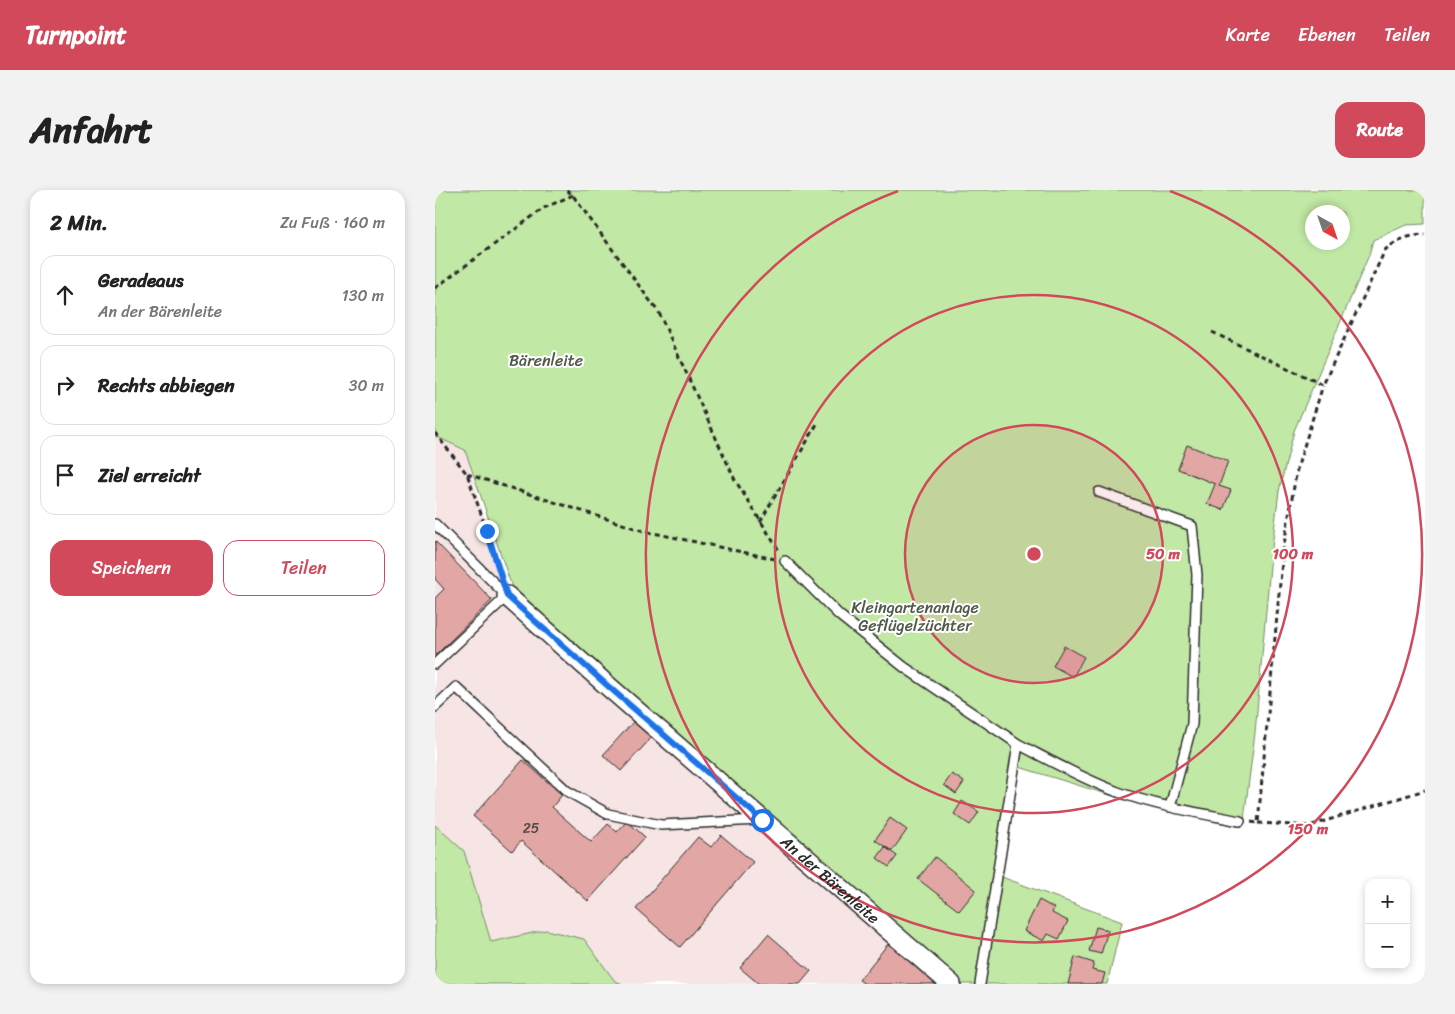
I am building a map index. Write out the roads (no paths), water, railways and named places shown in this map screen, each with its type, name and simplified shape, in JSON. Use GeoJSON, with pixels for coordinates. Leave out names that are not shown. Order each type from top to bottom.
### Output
{"type":"FeatureCollection","features":[{"type":"Feature","properties":{"kind":"street","name":"An der Bärenleite"},"geometry":{"type":"LineString","coordinates":[[507,596],[616,694],[951,984]]}},
{"type":"Feature","properties":{"kind":"lane"},"geometry":{"type":"LineString","coordinates":[[1099,492],[1192,526],[1197,575],[1192,724],[1170,807]]}},
{"type":"Feature","properties":{"kind":"lane"},"geometry":{"type":"LineString","coordinates":[[435,524],[507,596],[435,664]]}},
{"type":"Feature","properties":{"kind":"lane"},"geometry":{"type":"LineString","coordinates":[[785,561],[839,615],[904,667],[1018,744],[1067,770],[1118,792],[1170,807],[1240,821]]}},
{"type":"Feature","properties":{"kind":"lane"},"geometry":{"type":"LineString","coordinates":[[435,707],[456,687],[567,791],[608,814],[661,824],[762,820]]}},
{"type":"Feature","properties":{"kind":"lane"},"geometry":{"type":"LineString","coordinates":[[981,984],[1018,744]]}},
{"type":"Feature","properties":{"kind":"park label","name":"Bärenleite"},"geometry":{"type":"Point","coordinates":[546,360]}},
{"type":"Feature","properties":{"kind":"park label","name":"Kleingartenanlage Geflügelzüchter"},"geometry":{"type":"Point","coordinates":[915,616]}}]}
